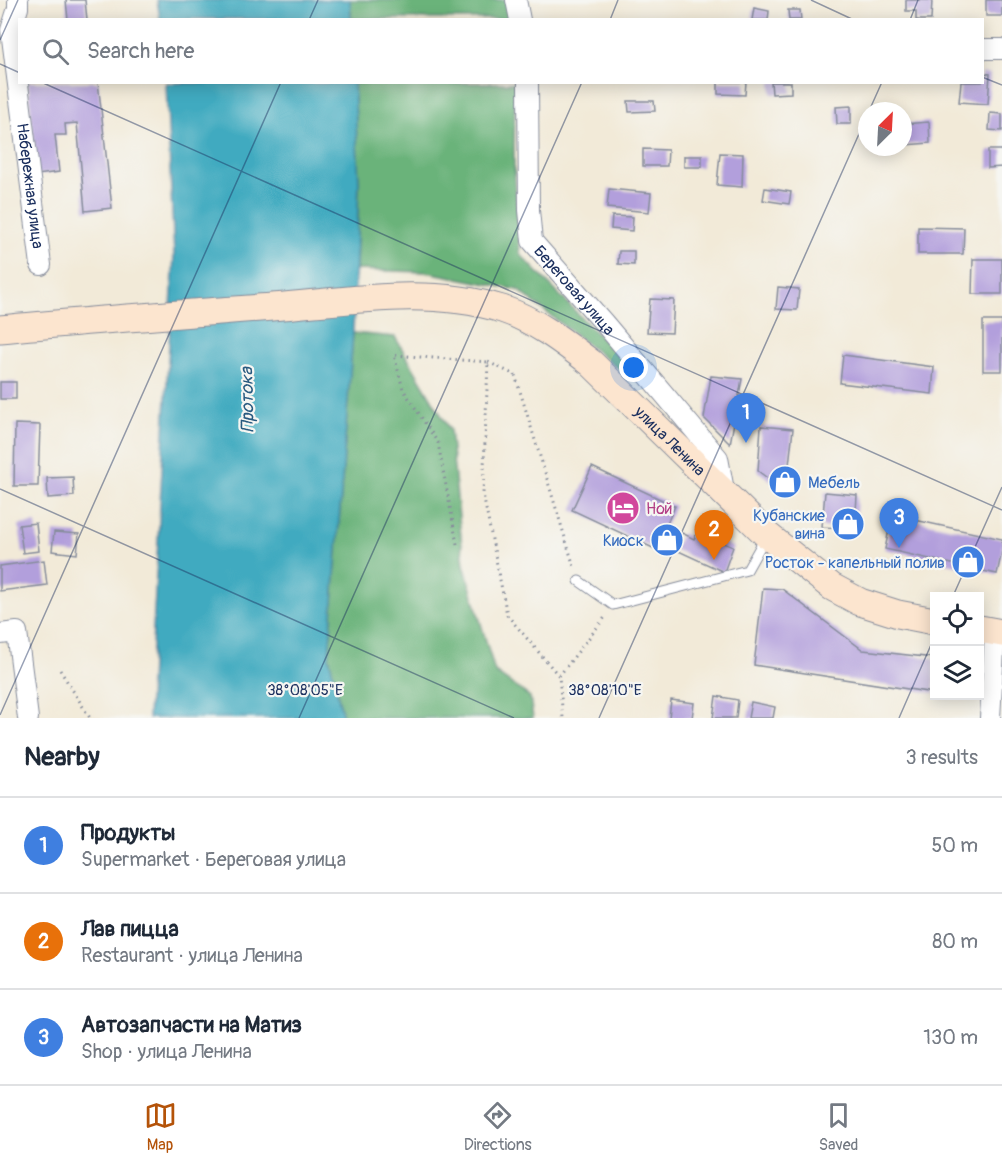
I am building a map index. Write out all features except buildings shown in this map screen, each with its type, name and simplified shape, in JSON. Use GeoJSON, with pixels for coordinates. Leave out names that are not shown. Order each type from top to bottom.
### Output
{"type":"FeatureCollection","features":[{"type":"Feature","properties":{"kind":"main road","name":"улица Ленина"},"geometry":{"type":"LineString","coordinates":[[0,329],[390,297],[457,299],[503,309],[535,324],[566,343],[591,363],[767,536],[832,587],[851,597],[898,614],[930,620]]}},
{"type":"Feature","properties":{"kind":"street","name":"Набережная улица"},"geometry":{"type":"LineString","coordinates":[[18,0],[18,8],[11,30],[41,265]]}},
{"type":"Feature","properties":{"kind":"street"},"geometry":{"type":"LineString","coordinates":[[516,0],[520,18]]}},
{"type":"Feature","properties":{"kind":"street"},"geometry":{"type":"LineString","coordinates":[[984,49],[1002,49]]}},
{"type":"Feature","properties":{"kind":"street","name":"Береговая улица"},"geometry":{"type":"LineString","coordinates":[[528,84],[529,210],[532,241],[718,458],[725,496]]}},
{"type":"Feature","properties":{"kind":"street"},"geometry":{"type":"LineString","coordinates":[[990,718],[992,631]]}},
{"type":"Feature","properties":{"kind":"street"},"geometry":{"type":"LineString","coordinates":[[8,633],[28,718]]}},
{"type":"Feature","properties":{"kind":"lane"},"geometry":{"type":"LineString","coordinates":[[579,581],[614,605],[747,570],[767,536]]}},
{"type":"Feature","properties":{"kind":"path"},"geometry":{"type":"LineString","coordinates":[[457,544],[438,443],[403,389],[394,355],[488,362],[515,375],[579,581]]}},
{"type":"Feature","properties":{"kind":"path"},"geometry":{"type":"LineString","coordinates":[[488,362],[483,494],[507,615],[559,676],[563,718]]}},
{"type":"Feature","properties":{"kind":"path"},"geometry":{"type":"LineString","coordinates":[[559,676],[614,605]]}},
{"type":"Feature","properties":{"kind":"path"},"geometry":{"type":"LineString","coordinates":[[60,670],[90,718]]}},
{"type":"Feature","properties":{"kind":"green space"},"geometry":{"type":"Polygon","coordinates":[[[350,0],[507,0],[510,18],[351,18],[350,0]]]}},
{"type":"Feature","properties":{"kind":"green space"},"geometry":{"type":"Polygon","coordinates":[[[354,84],[515,84],[514,165],[520,254],[631,369],[629,377],[518,290],[427,272],[356,270],[359,183],[354,84]]]}},
{"type":"Feature","properties":{"kind":"green space"},"geometry":{"type":"Polygon","coordinates":[[[353,333],[395,337],[450,430],[464,565],[495,672],[530,697],[533,718],[343,718],[329,657],[353,333]]]}},
{"type":"Feature","properties":{"kind":"water"},"geometry":{"type":"Polygon","coordinates":[[[157,0],[350,0],[351,18],[160,18],[157,0]]]}},
{"type":"Feature","properties":{"kind":"water","name":"Протока"},"geometry":{"type":"Polygon","coordinates":[[[166,84],[354,84],[359,183],[353,333],[329,657],[343,718],[148,718],[174,255],[166,84]]]}},
{"type":"Feature","properties":{"kind":"place","name":"Продукты"},"geometry":{"type":"Point","coordinates":[746,443]}},
{"type":"Feature","properties":{"kind":"place","name":"Мебель"},"geometry":{"type":"Point","coordinates":[785,482]}},
{"type":"Feature","properties":{"kind":"place","name":"Ной"},"geometry":{"type":"Point","coordinates":[623,508]}},
{"type":"Feature","properties":{"kind":"place","name":"Кубанские вина"},"geometry":{"type":"Point","coordinates":[848,524]}},
{"type":"Feature","properties":{"kind":"place","name":"Киоск"},"geometry":{"type":"Point","coordinates":[667,540]}},
{"type":"Feature","properties":{"kind":"place","name":"Автозапчасти на Матиз"},"geometry":{"type":"Point","coordinates":[899,548]}},
{"type":"Feature","properties":{"kind":"place","name":"Лав пицца"},"geometry":{"type":"Point","coordinates":[714,560]}},
{"type":"Feature","properties":{"kind":"place","name":"Росток - капельный полив"},"geometry":{"type":"Point","coordinates":[968,562]}}]}
